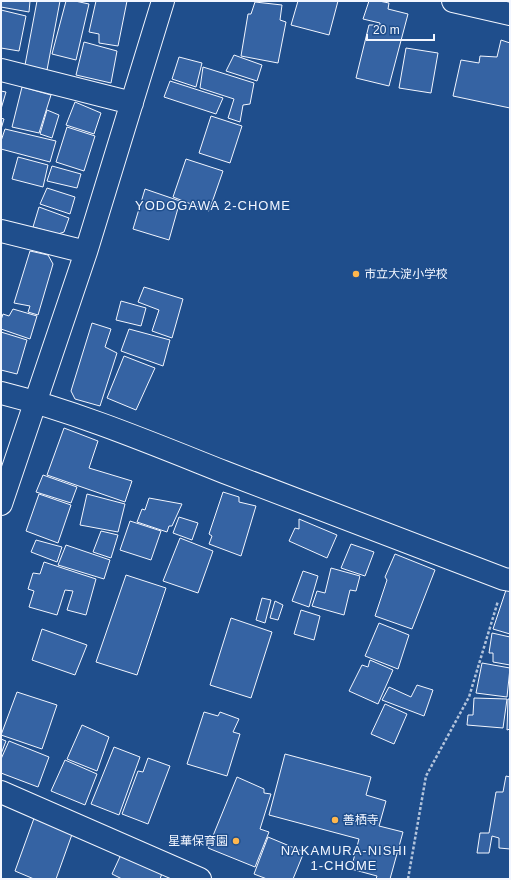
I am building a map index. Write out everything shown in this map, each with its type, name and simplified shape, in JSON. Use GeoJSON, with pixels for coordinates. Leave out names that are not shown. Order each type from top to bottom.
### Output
{"type":"FeatureCollection","features":[{"type":"Feature","properties":{"kind":"street"},"geometry":{"type":"LineString","coordinates":[[1,504],[86,252],[163,1]]}},
{"type":"Feature","properties":{"kind":"street"},"geometry":{"type":"LineString","coordinates":[[453,1],[510,14]]}},
{"type":"Feature","properties":{"kind":"street"},"geometry":{"type":"LineString","coordinates":[[1,70],[132,104]]}},
{"type":"Feature","properties":{"kind":"street"},"geometry":{"type":"LineString","coordinates":[[1,230],[86,252]]}},
{"type":"Feature","properties":{"kind":"street"},"geometry":{"type":"LineString","coordinates":[[1,393],[35,402],[122,432],[376,531],[507,580]]}},
{"type":"Feature","properties":{"kind":"street"},"geometry":{"type":"LineString","coordinates":[[1,792],[200,879]]}},
{"type":"Feature","properties":{"kind":"path"},"geometry":{"type":"LineString","coordinates":[[408,879],[426,776],[469,697],[507,580]]}},
{"type":"Feature","properties":{"kind":"building"},"geometry":{"type":"Polygon","coordinates":[[[1,1],[30,1],[29,12],[1,7],[1,1]]]}},
{"type":"Feature","properties":{"kind":"building"},"geometry":{"type":"Polygon","coordinates":[[[37,1],[60,1],[47,70],[25,65],[37,1]]]}},
{"type":"Feature","properties":{"kind":"building"},"geometry":{"type":"Polygon","coordinates":[[[66,1],[89,4],[76,60],[52,54],[66,1]]]}},
{"type":"Feature","properties":{"kind":"building"},"geometry":{"type":"Polygon","coordinates":[[[96,1],[127,1],[118,46],[99,43],[99,34],[89,32],[96,1]]]}},
{"type":"Feature","properties":{"kind":"building"},"geometry":{"type":"Polygon","coordinates":[[[298,1],[338,1],[329,35],[291,25],[298,1]]]}},
{"type":"Feature","properties":{"kind":"building"},"geometry":{"type":"Polygon","coordinates":[[[369,1],[389,3],[388,9],[408,14],[389,86],[356,78],[369,25],[380,25],[380,23],[363,19],[369,1]]]}},
{"type":"Feature","properties":{"kind":"building"},"geometry":{"type":"Polygon","coordinates":[[[255,2],[282,5],[280,20],[286,22],[278,63],[241,56],[248,14],[251,14],[255,2]]]}},
{"type":"Feature","properties":{"kind":"building"},"geometry":{"type":"Polygon","coordinates":[[[1,10],[26,16],[19,51],[1,48],[1,10]]]}},
{"type":"Feature","properties":{"kind":"building"},"geometry":{"type":"Polygon","coordinates":[[[501,40],[510,43],[510,108],[453,96],[461,60],[479,63],[480,56],[497,57],[501,40]]]}},
{"type":"Feature","properties":{"kind":"building"},"geometry":{"type":"Polygon","coordinates":[[[84,42],[117,51],[111,83],[76,75],[84,42]]]}},
{"type":"Feature","properties":{"kind":"building"},"geometry":{"type":"Polygon","coordinates":[[[406,48],[438,53],[431,93],[399,88],[406,48]]]}},
{"type":"Feature","properties":{"kind":"building"},"geometry":{"type":"Polygon","coordinates":[[[234,55],[262,65],[257,81],[226,71],[234,55]]]}},
{"type":"Feature","properties":{"kind":"building"},"geometry":{"type":"Polygon","coordinates":[[[179,57],[202,63],[196,87],[172,79],[179,57]]]}},
{"type":"Feature","properties":{"kind":"building"},"geometry":{"type":"Polygon","coordinates":[[[203,67],[254,83],[250,104],[243,105],[240,122],[228,118],[234,99],[200,88],[203,67]]]}},
{"type":"Feature","properties":{"kind":"building"},"geometry":{"type":"Polygon","coordinates":[[[170,81],[223,98],[216,114],[164,97],[170,81]]]}},
{"type":"Feature","properties":{"kind":"building"},"geometry":{"type":"Polygon","coordinates":[[[22,87],[51,95],[39,133],[12,127],[22,87]]]}},
{"type":"Feature","properties":{"kind":"building"},"geometry":{"type":"Polygon","coordinates":[[[1,91],[6,92],[1,109],[1,91]]]}},
{"type":"Feature","properties":{"kind":"building"},"geometry":{"type":"Polygon","coordinates":[[[75,102],[101,113],[94,134],[66,125],[75,102]]]}},
{"type":"Feature","properties":{"kind":"building"},"geometry":{"type":"Polygon","coordinates":[[[47,110],[59,115],[52,138],[40,134],[47,110]]]}},
{"type":"Feature","properties":{"kind":"building"},"geometry":{"type":"Polygon","coordinates":[[[211,116],[242,126],[230,163],[199,153],[211,116]]]}},
{"type":"Feature","properties":{"kind":"building"},"geometry":{"type":"Polygon","coordinates":[[[1,118],[4,119],[1,129],[1,118]]]}},
{"type":"Feature","properties":{"kind":"building"},"geometry":{"type":"Polygon","coordinates":[[[67,127],[95,136],[84,171],[56,162],[67,127]]]}},
{"type":"Feature","properties":{"kind":"building"},"geometry":{"type":"Polygon","coordinates":[[[5,129],[56,141],[50,162],[1,149],[1,141],[5,129]]]}},
{"type":"Feature","properties":{"kind":"building"},"geometry":{"type":"Polygon","coordinates":[[[18,157],[48,165],[43,187],[12,179],[18,157]]]}},
{"type":"Feature","properties":{"kind":"building"},"geometry":{"type":"Polygon","coordinates":[[[186,159],[223,171],[209,211],[173,197],[186,159]]]}},
{"type":"Feature","properties":{"kind":"building"},"geometry":{"type":"Polygon","coordinates":[[[52,166],[81,174],[77,188],[47,181],[52,166]]]}},
{"type":"Feature","properties":{"kind":"building"},"geometry":{"type":"Polygon","coordinates":[[[47,188],[75,197],[70,214],[40,204],[47,188]]]}},
{"type":"Feature","properties":{"kind":"building"},"geometry":{"type":"Polygon","coordinates":[[[145,189],[180,201],[169,240],[133,229],[145,189]]]}},
{"type":"Feature","properties":{"kind":"building"},"geometry":{"type":"Polygon","coordinates":[[[39,207],[69,218],[64,232],[58,234],[33,227],[39,207]]]}},
{"type":"Feature","properties":{"kind":"building"},"geometry":{"type":"Polygon","coordinates":[[[30,251],[48,255],[53,264],[38,315],[28,312],[30,306],[14,303],[30,251]]]}},
{"type":"Feature","properties":{"kind":"building"},"geometry":{"type":"Polygon","coordinates":[[[144,287],[183,299],[172,338],[152,331],[159,310],[138,302],[144,287]]]}},
{"type":"Feature","properties":{"kind":"building"},"geometry":{"type":"Polygon","coordinates":[[[121,301],[146,308],[141,326],[116,320],[121,301]]]}},
{"type":"Feature","properties":{"kind":"building"},"geometry":{"type":"Polygon","coordinates":[[[13,309],[37,316],[30,339],[1,329],[3,314],[9,316],[13,309]]]}},
{"type":"Feature","properties":{"kind":"building"},"geometry":{"type":"Polygon","coordinates":[[[92,323],[111,329],[105,347],[117,353],[100,406],[75,399],[71,391],[92,323]]]}},
{"type":"Feature","properties":{"kind":"building"},"geometry":{"type":"Polygon","coordinates":[[[129,329],[170,340],[163,366],[121,351],[129,329]]]}},
{"type":"Feature","properties":{"kind":"building"},"geometry":{"type":"Polygon","coordinates":[[[1,332],[27,340],[17,374],[1,370],[1,332]]]}},
{"type":"Feature","properties":{"kind":"building"},"geometry":{"type":"Polygon","coordinates":[[[124,356],[155,368],[136,410],[107,398],[124,356]]]}},
{"type":"Feature","properties":{"kind":"building"},"geometry":{"type":"Polygon","coordinates":[[[64,428],[98,441],[89,468],[132,481],[125,502],[47,475],[64,428]]]}},
{"type":"Feature","properties":{"kind":"building"},"geometry":{"type":"Polygon","coordinates":[[[43,475],[77,487],[71,503],[36,492],[43,475]]]}},
{"type":"Feature","properties":{"kind":"building"},"geometry":{"type":"Polygon","coordinates":[[[223,492],[239,497],[239,502],[256,506],[241,556],[209,544],[212,536],[209,534],[223,492]]]}},
{"type":"Feature","properties":{"kind":"building"},"geometry":{"type":"Polygon","coordinates":[[[39,494],[71,505],[58,543],[26,531],[39,494]]]}},
{"type":"Feature","properties":{"kind":"building"},"geometry":{"type":"Polygon","coordinates":[[[87,494],[125,504],[118,532],[80,525],[87,494]]]}},
{"type":"Feature","properties":{"kind":"building"},"geometry":{"type":"Polygon","coordinates":[[[149,498],[182,504],[172,526],[169,526],[167,532],[137,522],[142,509],[145,510],[149,498]]]}},
{"type":"Feature","properties":{"kind":"building"},"geometry":{"type":"Polygon","coordinates":[[[179,517],[198,523],[192,540],[173,533],[179,517]]]}},
{"type":"Feature","properties":{"kind":"building"},"geometry":{"type":"Polygon","coordinates":[[[299,519],[337,535],[327,558],[289,541],[295,528],[299,529],[299,519]]]}},
{"type":"Feature","properties":{"kind":"building"},"geometry":{"type":"Polygon","coordinates":[[[130,521],[161,531],[151,560],[120,550],[130,521]]]}},
{"type":"Feature","properties":{"kind":"building"},"geometry":{"type":"Polygon","coordinates":[[[101,531],[118,535],[111,558],[93,552],[101,531]]]}},
{"type":"Feature","properties":{"kind":"building"},"geometry":{"type":"Polygon","coordinates":[[[180,538],[213,551],[198,593],[163,581],[180,538]]]}},
{"type":"Feature","properties":{"kind":"building"},"geometry":{"type":"Polygon","coordinates":[[[36,540],[62,547],[57,562],[31,552],[36,540]]]}},
{"type":"Feature","properties":{"kind":"building"},"geometry":{"type":"Polygon","coordinates":[[[351,544],[374,552],[365,576],[341,568],[351,544]]]}},
{"type":"Feature","properties":{"kind":"building"},"geometry":{"type":"Polygon","coordinates":[[[66,545],[110,560],[104,579],[58,565],[66,545]]]}},
{"type":"Feature","properties":{"kind":"building"},"geometry":{"type":"Polygon","coordinates":[[[395,554],[435,570],[412,629],[375,616],[387,580],[385,577],[395,554]]]}},
{"type":"Feature","properties":{"kind":"building"},"geometry":{"type":"Polygon","coordinates":[[[44,562],[96,579],[86,615],[67,610],[73,591],[65,590],[57,615],[29,607],[34,591],[28,589],[33,573],[40,574],[44,562]]]}},
{"type":"Feature","properties":{"kind":"building"},"geometry":{"type":"Polygon","coordinates":[[[331,568],[360,576],[356,591],[350,590],[344,615],[312,606],[317,591],[325,593],[331,568]]]}},
{"type":"Feature","properties":{"kind":"building"},"geometry":{"type":"Polygon","coordinates":[[[303,571],[318,576],[309,607],[292,601],[303,571]]]}},
{"type":"Feature","properties":{"kind":"building"},"geometry":{"type":"Polygon","coordinates":[[[126,575],[166,588],[137,675],[96,662],[126,575]]]}},
{"type":"Feature","properties":{"kind":"building"},"geometry":{"type":"Polygon","coordinates":[[[507,587],[510,588],[510,634],[493,629],[507,587]]]}},
{"type":"Feature","properties":{"kind":"building"},"geometry":{"type":"Polygon","coordinates":[[[262,598],[271,600],[265,623],[256,620],[262,598]]]}},
{"type":"Feature","properties":{"kind":"building"},"geometry":{"type":"Polygon","coordinates":[[[275,601],[283,605],[278,620],[270,618],[275,601]]]}},
{"type":"Feature","properties":{"kind":"building"},"geometry":{"type":"Polygon","coordinates":[[[301,610],[320,616],[314,640],[294,634],[301,610]]]}},
{"type":"Feature","properties":{"kind":"building"},"geometry":{"type":"Polygon","coordinates":[[[231,618],[272,632],[251,698],[210,685],[231,618]]]}},
{"type":"Feature","properties":{"kind":"building"},"geometry":{"type":"Polygon","coordinates":[[[379,623],[409,635],[398,669],[365,656],[379,623]]]}},
{"type":"Feature","properties":{"kind":"building"},"geometry":{"type":"Polygon","coordinates":[[[42,629],[87,645],[75,675],[32,660],[42,629]]]}},
{"type":"Feature","properties":{"kind":"building"},"geometry":{"type":"Polygon","coordinates":[[[492,633],[510,637],[510,665],[493,662],[493,653],[489,653],[492,633]]]}},
{"type":"Feature","properties":{"kind":"building"},"geometry":{"type":"Polygon","coordinates":[[[370,660],[393,670],[378,704],[349,691],[362,665],[368,667],[370,660]]]}},
{"type":"Feature","properties":{"kind":"building"},"geometry":{"type":"Polygon","coordinates":[[[482,663],[510,668],[507,697],[476,693],[482,663]]]}},
{"type":"Feature","properties":{"kind":"building"},"geometry":{"type":"Polygon","coordinates":[[[417,685],[433,690],[424,716],[382,700],[389,687],[411,697],[417,685]]]}},
{"type":"Feature","properties":{"kind":"building"},"geometry":{"type":"Polygon","coordinates":[[[17,692],[57,705],[42,749],[1,735],[17,692]]]}},
{"type":"Feature","properties":{"kind":"building"},"geometry":{"type":"Polygon","coordinates":[[[474,698],[507,699],[503,728],[467,725],[468,715],[473,715],[474,698]]]}},
{"type":"Feature","properties":{"kind":"building"},"geometry":{"type":"Polygon","coordinates":[[[508,699],[510,699],[510,729],[507,730],[508,699]]]}},
{"type":"Feature","properties":{"kind":"building"},"geometry":{"type":"Polygon","coordinates":[[[385,704],[407,714],[394,744],[371,734],[385,704]]]}},
{"type":"Feature","properties":{"kind":"building"},"geometry":{"type":"Polygon","coordinates":[[[204,712],[218,716],[220,712],[239,719],[233,732],[240,734],[227,776],[187,764],[204,712]]]}},
{"type":"Feature","properties":{"kind":"building"},"geometry":{"type":"Polygon","coordinates":[[[82,725],[109,737],[97,771],[67,759],[82,725]]]}},
{"type":"Feature","properties":{"kind":"building"},"geometry":{"type":"Polygon","coordinates":[[[1,739],[6,741],[1,754],[1,739]]]}},
{"type":"Feature","properties":{"kind":"building"},"geometry":{"type":"Polygon","coordinates":[[[9,741],[49,757],[38,787],[1,773],[1,759],[9,741]]]}},
{"type":"Feature","properties":{"kind":"building"},"geometry":{"type":"Polygon","coordinates":[[[114,747],[140,757],[119,815],[91,804],[114,747]]]}},
{"type":"Feature","properties":{"kind":"building","name":"善栖寺"},"geometry":{"type":"Polygon","coordinates":[[[285,754],[371,777],[366,795],[386,801],[379,826],[403,832],[390,879],[376,879],[377,876],[351,869],[359,839],[269,815],[285,754]]]}},
{"type":"Feature","properties":{"kind":"building"},"geometry":{"type":"Polygon","coordinates":[[[148,758],[170,766],[148,824],[122,814],[138,771],[143,772],[148,758]]]}},
{"type":"Feature","properties":{"kind":"building"},"geometry":{"type":"Polygon","coordinates":[[[65,760],[97,774],[85,805],[51,791],[65,760]]]}},
{"type":"Feature","properties":{"kind":"building"},"geometry":{"type":"Polygon","coordinates":[[[506,776],[510,777],[510,849],[499,848],[499,838],[492,836],[489,853],[477,853],[480,833],[489,833],[496,792],[503,792],[506,776]]]}},
{"type":"Feature","properties":{"kind":"building"},"geometry":{"type":"Polygon","coordinates":[[[237,777],[264,789],[264,793],[271,794],[260,829],[269,832],[255,867],[208,848],[237,777]]]}},
{"type":"Feature","properties":{"kind":"building"},"geometry":{"type":"Polygon","coordinates":[[[37,810],[75,826],[56,879],[34,879],[15,871],[37,810]]]}},
{"type":"Feature","properties":{"kind":"building"},"geometry":{"type":"Polygon","coordinates":[[[268,837],[304,852],[293,879],[267,879],[254,874],[268,837]]]}},
{"type":"Feature","properties":{"kind":"building"},"geometry":{"type":"Polygon","coordinates":[[[124,848],[165,865],[160,879],[122,879],[112,874],[124,848]]]}},
{"type":"Feature","properties":{"kind":"place","name":"市立大淀小学校"},"geometry":{"type":"Point","coordinates":[356,274]}},
{"type":"Feature","properties":{"kind":"place","name":"善栖寺"},"geometry":{"type":"Point","coordinates":[335,820]}},
{"type":"Feature","properties":{"kind":"place","name":"星華保育園"},"geometry":{"type":"Point","coordinates":[236,841]}},
{"type":"Feature","properties":{"kind":"district","name":"YODOGAWA 2-CHOME"},"geometry":{"type":"Point","coordinates":[213,205]}},
{"type":"Feature","properties":{"kind":"district","name":"NAKAMURA-NISHI 1-CHOME"},"geometry":{"type":"Point","coordinates":[344,858]}}]}
